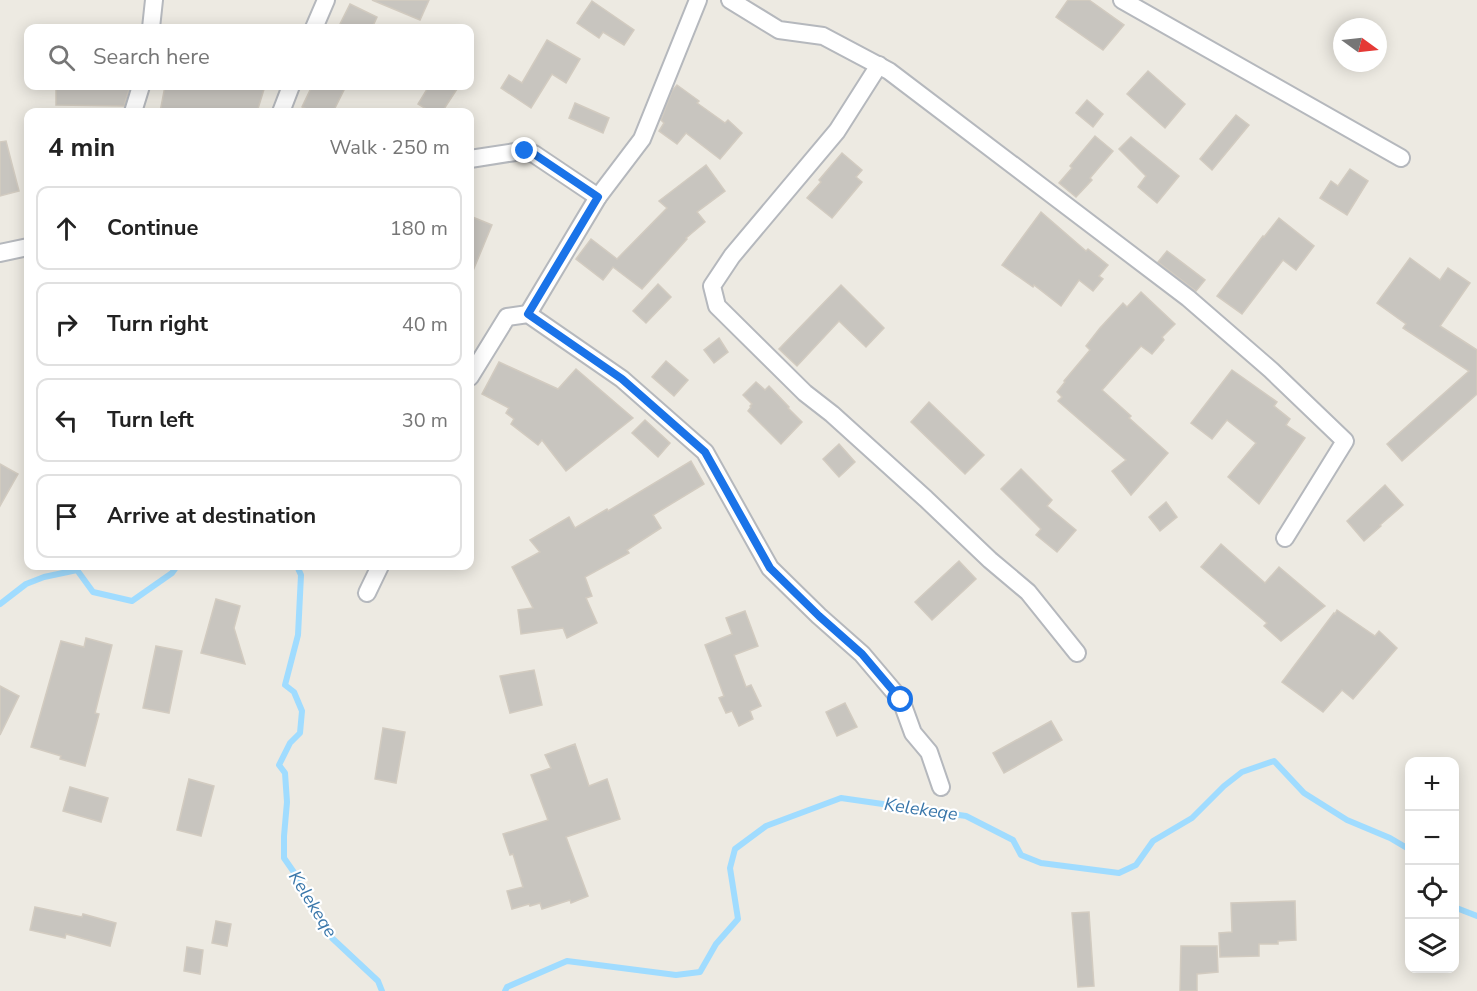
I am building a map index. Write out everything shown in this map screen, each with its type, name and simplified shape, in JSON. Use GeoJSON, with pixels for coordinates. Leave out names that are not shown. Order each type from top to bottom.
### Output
{"type":"FeatureCollection","features":[{"type":"Feature","properties":{"kind":"street"},"geometry":{"type":"LineString","coordinates":[[152,24],[154,0]]}},
{"type":"Feature","properties":{"kind":"street"},"geometry":{"type":"LineString","coordinates":[[316,24],[326,0]]}},
{"type":"Feature","properties":{"kind":"street"},"geometry":{"type":"LineString","coordinates":[[528,314],[598,197],[642,139],[698,0]]}},
{"type":"Feature","properties":{"kind":"street"},"geometry":{"type":"LineString","coordinates":[[730,0],[779,30],[823,36],[889,70],[1188,298],[1271,370],[1345,441],[1285,538]]}},
{"type":"Feature","properties":{"kind":"street"},"geometry":{"type":"LineString","coordinates":[[1122,0],[1401,158]]}},
{"type":"Feature","properties":{"kind":"street"},"geometry":{"type":"LineString","coordinates":[[879,65],[837,131],[732,256],[712,285],[717,306],[796,385],[832,414],[990,560],[1028,592],[1077,653]]}},
{"type":"Feature","properties":{"kind":"street"},"geometry":{"type":"LineString","coordinates":[[134,108],[140,90]]}},
{"type":"Feature","properties":{"kind":"street"},"geometry":{"type":"LineString","coordinates":[[283,108],[289,90]]}},
{"type":"Feature","properties":{"kind":"street"},"geometry":{"type":"LineString","coordinates":[[474,158],[525,151],[534,154],[598,197]]}},
{"type":"Feature","properties":{"kind":"street"},"geometry":{"type":"LineString","coordinates":[[0,253],[24,248]]}},
{"type":"Feature","properties":{"kind":"street"},"geometry":{"type":"LineString","coordinates":[[474,371],[507,317],[528,314],[622,379],[705,452],[770,568],[862,654],[901,700],[913,732],[929,752],[941,787]]}},
{"type":"Feature","properties":{"kind":"street"},"geometry":{"type":"LineString","coordinates":[[367,593],[378,570]]}},
{"type":"Feature","properties":{"kind":"building"},"geometry":{"type":"Polygon","coordinates":[[[372,0],[429,0],[420,20],[372,0]]]}},
{"type":"Feature","properties":{"kind":"building"},"geometry":{"type":"Polygon","coordinates":[[[1068,0],[1089,0],[1124,25],[1103,50],[1056,17],[1068,0]]]}},
{"type":"Feature","properties":{"kind":"building"},"geometry":{"type":"Polygon","coordinates":[[[592,1],[634,30],[624,45],[603,32],[599,38],[577,23],[592,1]]]}},
{"type":"Feature","properties":{"kind":"building"},"geometry":{"type":"Polygon","coordinates":[[[350,4],[377,17],[374,24],[340,24],[350,4]]]}},
{"type":"Feature","properties":{"kind":"building"},"geometry":{"type":"Polygon","coordinates":[[[547,40],[580,59],[566,83],[552,74],[531,108],[501,88],[509,75],[522,83],[547,40]]]}},
{"type":"Feature","properties":{"kind":"building"},"geometry":{"type":"Polygon","coordinates":[[[1148,71],[1185,104],[1165,128],[1127,94],[1148,71]]]}},
{"type":"Feature","properties":{"kind":"building"},"geometry":{"type":"Polygon","coordinates":[[[677,85],[699,101],[697,103],[725,123],[728,120],[742,133],[720,159],[686,133],[677,144],[659,131],[664,123],[661,120],[672,91],[677,85]]]}},
{"type":"Feature","properties":{"kind":"building"},"geometry":{"type":"Polygon","coordinates":[[[56,90],[129,90],[124,106],[56,105],[56,90]]]}},
{"type":"Feature","properties":{"kind":"building"},"geometry":{"type":"Polygon","coordinates":[[[164,90],[264,90],[258,108],[161,108],[164,90]]]}},
{"type":"Feature","properties":{"kind":"building"},"geometry":{"type":"Polygon","coordinates":[[[310,90],[344,90],[335,108],[302,107],[310,90]]]}},
{"type":"Feature","properties":{"kind":"building"},"geometry":{"type":"Polygon","coordinates":[[[427,90],[456,90],[445,108],[424,108],[418,104],[427,90]]]}},
{"type":"Feature","properties":{"kind":"building"},"geometry":{"type":"Polygon","coordinates":[[[1087,100],[1103,114],[1093,127],[1076,113],[1087,100]]]}},
{"type":"Feature","properties":{"kind":"building"},"geometry":{"type":"Polygon","coordinates":[[[575,103],[609,118],[603,133],[569,118],[575,103]]]}},
{"type":"Feature","properties":{"kind":"building"},"geometry":{"type":"Polygon","coordinates":[[[1236,115],[1249,125],[1212,170],[1200,159],[1236,115]]]}},
{"type":"Feature","properties":{"kind":"building"},"geometry":{"type":"Polygon","coordinates":[[[1095,136],[1113,151],[1090,178],[1092,180],[1076,197],[1059,183],[1095,136]]]}},
{"type":"Feature","properties":{"kind":"building"},"geometry":{"type":"Polygon","coordinates":[[[1131,137],[1179,176],[1157,203],[1138,187],[1146,176],[1119,149],[1131,137]]]}},
{"type":"Feature","properties":{"kind":"building"},"geometry":{"type":"Polygon","coordinates":[[[6,141],[19,191],[0,196],[0,142],[6,141]]]}},
{"type":"Feature","properties":{"kind":"building"},"geometry":{"type":"Polygon","coordinates":[[[842,153],[862,170],[856,177],[862,182],[832,218],[807,198],[842,153]]]}},
{"type":"Feature","properties":{"kind":"building"},"geometry":{"type":"Polygon","coordinates":[[[706,165],[725,191],[697,212],[705,222],[686,238],[642,289],[613,267],[603,280],[576,259],[591,239],[617,259],[667,208],[659,201],[706,165]]]}},
{"type":"Feature","properties":{"kind":"building"},"geometry":{"type":"Polygon","coordinates":[[[1350,169],[1368,181],[1347,215],[1320,198],[1331,181],[1338,186],[1350,169]]]}},
{"type":"Feature","properties":{"kind":"building"},"geometry":{"type":"Polygon","coordinates":[[[1041,212],[1086,251],[1088,249],[1108,265],[1099,276],[1103,279],[1093,291],[1079,280],[1061,306],[1034,285],[1033,287],[1002,265],[1041,212]]]}},
{"type":"Feature","properties":{"kind":"building"},"geometry":{"type":"Polygon","coordinates":[[[474,218],[492,225],[474,268],[474,218]]]}},
{"type":"Feature","properties":{"kind":"building"},"geometry":{"type":"Polygon","coordinates":[[[1279,218],[1314,246],[1296,270],[1283,260],[1242,314],[1217,296],[1279,218]]]}},
{"type":"Feature","properties":{"kind":"building"},"geometry":{"type":"Polygon","coordinates":[[[1167,251],[1205,280],[1196,291],[1158,262],[1167,251]]]}},
{"type":"Feature","properties":{"kind":"building"},"geometry":{"type":"Polygon","coordinates":[[[1410,258],[1440,280],[1448,268],[1470,283],[1440,326],[1477,350],[1477,394],[1402,461],[1387,444],[1469,371],[1403,328],[1406,324],[1377,303],[1410,258]]]}},
{"type":"Feature","properties":{"kind":"building"},"geometry":{"type":"Polygon","coordinates":[[[658,284],[671,297],[646,323],[633,311],[658,284]]]}},
{"type":"Feature","properties":{"kind":"building"},"geometry":{"type":"Polygon","coordinates":[[[841,285],[884,328],[866,347],[839,321],[797,366],[779,349],[841,285]]]}},
{"type":"Feature","properties":{"kind":"building"},"geometry":{"type":"Polygon","coordinates":[[[1141,292],[1175,324],[1162,337],[1164,340],[1152,354],[1141,346],[1102,390],[1168,453],[1131,495],[1112,471],[1126,460],[1058,401],[1062,397],[1057,392],[1090,350],[1086,346],[1100,328],[1123,303],[1127,307],[1141,292]]]}},
{"type":"Feature","properties":{"kind":"building"},"geometry":{"type":"Polygon","coordinates":[[[719,338],[728,352],[714,363],[704,350],[719,338]]]}},
{"type":"Feature","properties":{"kind":"building"},"geometry":{"type":"Polygon","coordinates":[[[666,361],[688,380],[674,396],[652,377],[666,361]]]}},
{"type":"Feature","properties":{"kind":"building"},"geometry":{"type":"Polygon","coordinates":[[[499,362],[558,389],[576,369],[633,418],[566,471],[542,440],[538,445],[511,424],[514,419],[506,413],[509,408],[482,394],[499,362]]]}},
{"type":"Feature","properties":{"kind":"building"},"geometry":{"type":"Polygon","coordinates":[[[1232,370],[1277,402],[1274,406],[1290,419],[1286,425],[1305,438],[1259,504],[1228,477],[1256,443],[1227,420],[1212,439],[1191,423],[1232,370]]]}},
{"type":"Feature","properties":{"kind":"building"},"geometry":{"type":"Polygon","coordinates":[[[756,382],[765,390],[769,386],[802,422],[781,444],[748,411],[752,404],[743,395],[756,382]]]}},
{"type":"Feature","properties":{"kind":"building"},"geometry":{"type":"Polygon","coordinates":[[[929,402],[984,455],[965,474],[911,422],[929,402]]]}},
{"type":"Feature","properties":{"kind":"building"},"geometry":{"type":"Polygon","coordinates":[[[645,420],[670,443],[658,457],[632,433],[645,420]]]}},
{"type":"Feature","properties":{"kind":"building"},"geometry":{"type":"Polygon","coordinates":[[[839,444],[855,462],[839,477],[823,459],[839,444]]]}},
{"type":"Feature","properties":{"kind":"building"},"geometry":{"type":"Polygon","coordinates":[[[691,461],[704,484],[653,515],[661,528],[627,550],[629,553],[585,577],[592,596],[586,598],[597,623],[567,638],[563,628],[521,634],[518,610],[533,608],[512,567],[540,552],[530,540],[569,517],[575,528],[691,461]]]}},
{"type":"Feature","properties":{"kind":"building"},"geometry":{"type":"Polygon","coordinates":[[[0,464],[18,474],[0,506],[0,464]]]}},
{"type":"Feature","properties":{"kind":"building"},"geometry":{"type":"Polygon","coordinates":[[[1021,469],[1052,500],[1047,506],[1076,530],[1057,552],[1036,535],[1041,529],[1001,489],[1021,469]]]}},
{"type":"Feature","properties":{"kind":"building"},"geometry":{"type":"Polygon","coordinates":[[[1385,485],[1403,505],[1364,541],[1347,521],[1385,485]]]}},
{"type":"Feature","properties":{"kind":"building"},"geometry":{"type":"Polygon","coordinates":[[[1166,502],[1177,517],[1160,531],[1149,517],[1166,502]]]}},
{"type":"Feature","properties":{"kind":"building"},"geometry":{"type":"Polygon","coordinates":[[[1221,544],[1265,583],[1279,567],[1325,606],[1281,641],[1264,626],[1267,623],[1201,567],[1221,544]]]}},
{"type":"Feature","properties":{"kind":"building"},"geometry":{"type":"Polygon","coordinates":[[[959,561],[976,579],[932,620],[915,602],[959,561]]]}},
{"type":"Feature","properties":{"kind":"building"},"geometry":{"type":"Polygon","coordinates":[[[216,599],[240,606],[234,628],[245,664],[201,653],[216,599]]]}},
{"type":"Feature","properties":{"kind":"building"},"geometry":{"type":"Polygon","coordinates":[[[1337,610],[1375,636],[1379,631],[1397,648],[1353,699],[1342,690],[1323,712],[1282,682],[1337,610]]]}},
{"type":"Feature","properties":{"kind":"building"},"geometry":{"type":"Polygon","coordinates":[[[745,611],[758,646],[734,655],[746,687],[751,685],[761,706],[750,711],[753,719],[739,726],[732,711],[726,713],[719,698],[724,696],[705,645],[732,634],[726,618],[745,611]]]}},
{"type":"Feature","properties":{"kind":"building"},"geometry":{"type":"Polygon","coordinates":[[[86,638],[112,645],[95,713],[99,714],[85,766],[31,747],[61,641],[84,647],[86,638]]]}},
{"type":"Feature","properties":{"kind":"building"},"geometry":{"type":"Polygon","coordinates":[[[156,646],[182,651],[169,713],[143,708],[156,646]]]}},
{"type":"Feature","properties":{"kind":"building"},"geometry":{"type":"Polygon","coordinates":[[[534,670],[542,705],[510,713],[500,676],[534,670]]]}},
{"type":"Feature","properties":{"kind":"building"},"geometry":{"type":"Polygon","coordinates":[[[0,686],[19,696],[0,735],[0,686]]]}},
{"type":"Feature","properties":{"kind":"building"},"geometry":{"type":"Polygon","coordinates":[[[845,703],[857,727],[837,736],[826,712],[845,703]]]}},
{"type":"Feature","properties":{"kind":"building"},"geometry":{"type":"Polygon","coordinates":[[[1051,721],[1062,740],[1004,773],[993,753],[1051,721]]]}},
{"type":"Feature","properties":{"kind":"building"},"geometry":{"type":"Polygon","coordinates":[[[383,728],[405,732],[396,783],[375,779],[383,728]]]}},
{"type":"Feature","properties":{"kind":"building"},"geometry":{"type":"Polygon","coordinates":[[[575,744],[589,786],[607,779],[620,819],[566,837],[588,896],[571,903],[570,900],[542,909],[540,903],[512,909],[507,891],[523,887],[513,854],[510,855],[503,834],[548,820],[531,775],[551,768],[545,755],[575,744]]]}},
{"type":"Feature","properties":{"kind":"building"},"geometry":{"type":"Polygon","coordinates":[[[189,779],[214,786],[201,836],[177,830],[189,779]]]}},
{"type":"Feature","properties":{"kind":"building"},"geometry":{"type":"Polygon","coordinates":[[[70,787],[108,798],[101,822],[63,811],[70,787]]]}},
{"type":"Feature","properties":{"kind":"building"},"geometry":{"type":"Polygon","coordinates":[[[1295,901],[1296,940],[1278,941],[1278,944],[1259,944],[1259,956],[1220,957],[1219,933],[1232,932],[1231,903],[1295,901]]]}},
{"type":"Feature","properties":{"kind":"building"},"geometry":{"type":"Polygon","coordinates":[[[35,907],[82,917],[83,914],[116,923],[110,946],[66,934],[65,938],[30,930],[35,907]]]}},
{"type":"Feature","properties":{"kind":"building"},"geometry":{"type":"Polygon","coordinates":[[[1089,912],[1094,986],[1078,987],[1072,913],[1089,912]]]}},
{"type":"Feature","properties":{"kind":"building"},"geometry":{"type":"Polygon","coordinates":[[[216,921],[231,924],[227,946],[212,943],[216,921]]]}},
{"type":"Feature","properties":{"kind":"building"},"geometry":{"type":"Polygon","coordinates":[[[1181,946],[1217,946],[1218,972],[1197,974],[1197,991],[1180,991],[1181,946]]]}},
{"type":"Feature","properties":{"kind":"building"},"geometry":{"type":"Polygon","coordinates":[[[187,947],[203,950],[200,974],[184,971],[187,947]]]}},
{"type":"Feature","properties":{"kind":"waterway","name":"Kelekeqe"},"geometry":{"type":"LineString","coordinates":[[0,604],[26,584],[44,577],[77,570]]}},
{"type":"Feature","properties":{"kind":"waterway","name":"Kelekeqe"},"geometry":{"type":"LineString","coordinates":[[77,570],[93,592],[132,601],[174,570]]}},
{"type":"Feature","properties":{"kind":"waterway","name":"Kelekeqe"},"geometry":{"type":"LineString","coordinates":[[299,570],[301,575],[298,635],[285,685],[294,692],[302,711],[300,733],[290,743],[279,765],[285,773],[287,802],[284,858],[300,881],[332,938],[378,981],[382,991]]}},
{"type":"Feature","properties":{"kind":"waterway","name":"Kelekeqe"},"geometry":{"type":"LineString","coordinates":[[505,991],[507,987],[567,961],[676,975],[700,972],[716,944],[738,919],[730,868],[735,849],[766,826],[841,798],[966,816],[1013,840],[1021,855],[1041,863],[1119,873],[1136,865],[1153,841],[1192,818],[1224,786],[1242,772],[1274,761],[1304,793],[1347,820],[1405,847]]}},
{"type":"Feature","properties":{"kind":"waterway","name":"Kelekeqe"},"geometry":{"type":"LineString","coordinates":[[1459,909],[1477,916]]}},
{"type":"Feature","properties":{"kind":"route"},"geometry":{"type":"LineString","coordinates":[[525,151],[534,154],[598,197],[528,314],[622,379],[705,452],[770,568],[862,654],[901,700]]}}]}
